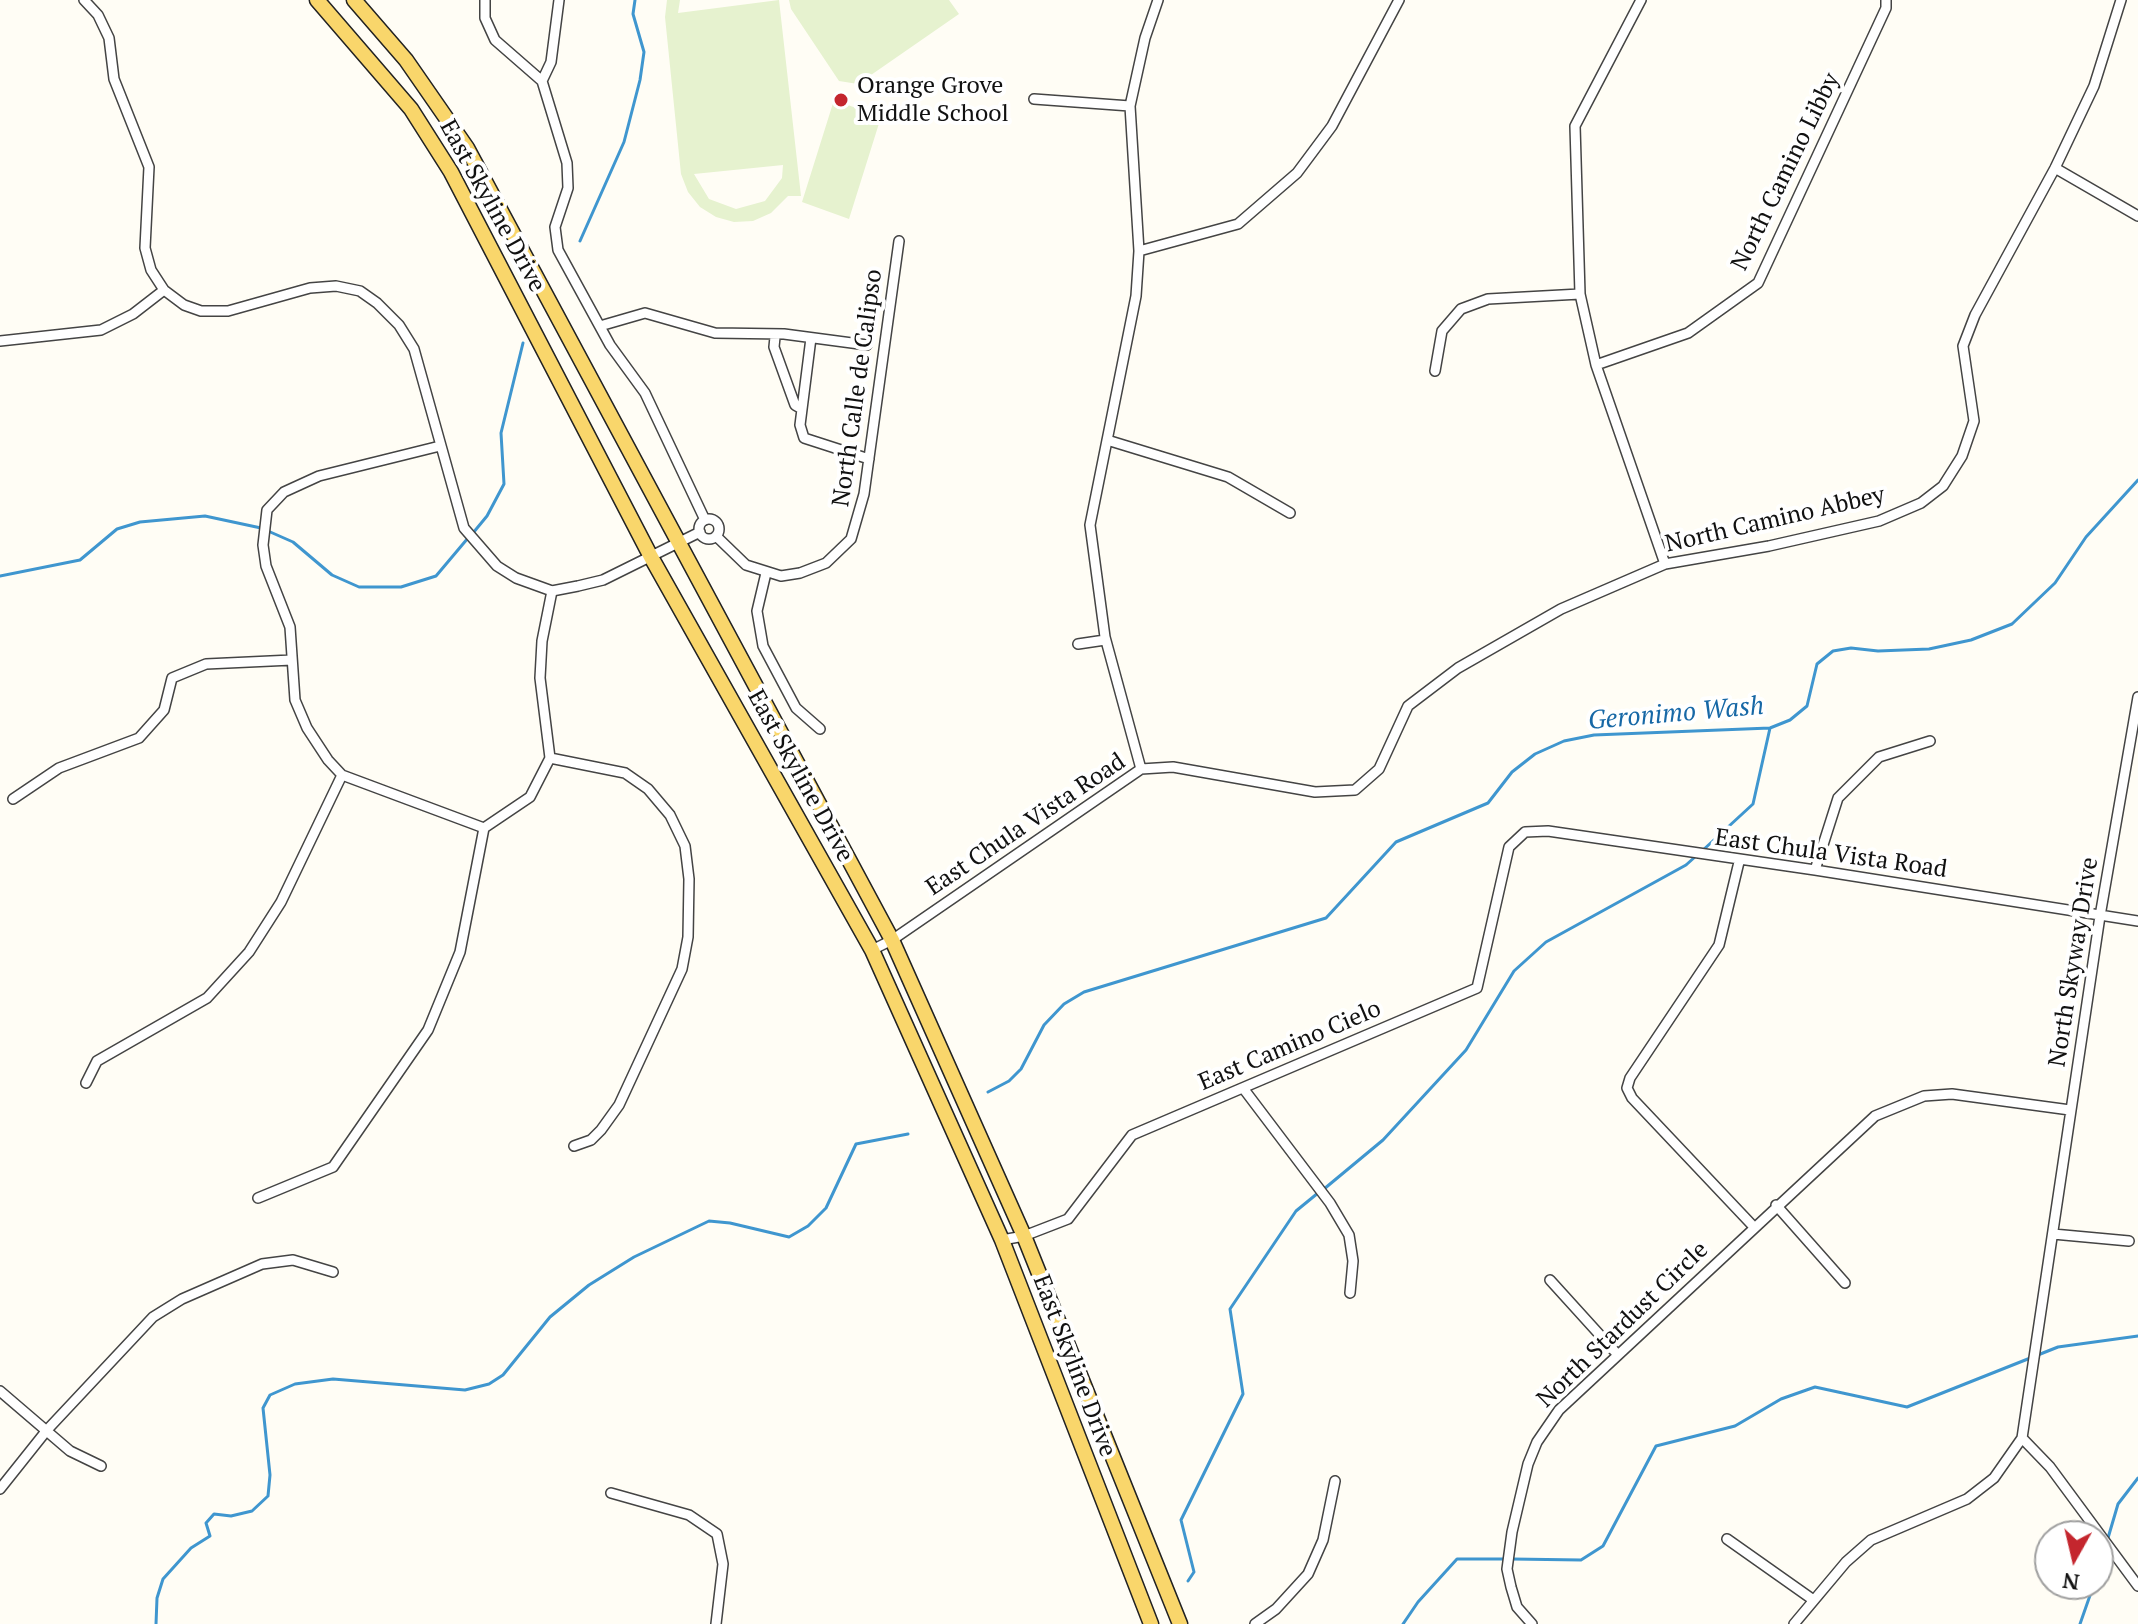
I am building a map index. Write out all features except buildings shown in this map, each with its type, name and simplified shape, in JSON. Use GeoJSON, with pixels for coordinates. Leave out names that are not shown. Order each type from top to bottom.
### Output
{"type":"FeatureCollection","features":[{"type":"Feature","properties":{"kind":"main road","name":"East Skyline Drive"},"geometry":{"type":"LineString","coordinates":[[317,0],[402,97],[451,172],[651,557],[872,950],[1002,1240],[1151,1624]]}},
{"type":"Feature","properties":{"kind":"main road","name":"East Skyline Drive"},"geometry":{"type":"LineString","coordinates":[[354,0],[406,60],[467,148],[892,940],[1024,1236],[1180,1624]]}},
{"type":"Feature","properties":{"kind":"street"},"geometry":{"type":"LineString","coordinates":[[84,0],[98,15],[109,38],[114,79],[149,167],[145,248],[151,270],[164,290],[184,305],[201,311],[228,311],[310,288],[336,286],[360,291],[399,325],[414,349],[464,528],[475,544],[516,578],[552,591],[603,580],[700,532],[705,520],[645,393],[566,268],[555,239],[568,188],[567,163],[542,81],[495,40],[485,18],[485,0]]}},
{"type":"Feature","properties":{"kind":"street"},"geometry":{"type":"LineString","coordinates":[[542,81],[551,62],[559,0]]}},
{"type":"Feature","properties":{"kind":"street"},"geometry":{"type":"LineString","coordinates":[[1141,769],[1105,640],[1090,525],[1136,296],[1139,251],[1130,106],[1145,38],[1158,0]]}},
{"type":"Feature","properties":{"kind":"street"},"geometry":{"type":"LineString","coordinates":[[1139,251],[1238,224],[1297,173],[1332,126],[1399,0]]}},
{"type":"Feature","properties":{"kind":"street"},"geometry":{"type":"LineString","coordinates":[[1641,0],[1575,126],[1580,294],[1596,365],[1665,564]]}},
{"type":"Feature","properties":{"kind":"street","name":"North Camino Libby"},"geometry":{"type":"LineString","coordinates":[[1596,365],[1688,333],[1758,283],[1886,8],[1886,0]]}},
{"type":"Feature","properties":{"kind":"street","name":"North Camino Abbey"},"geometry":{"type":"LineString","coordinates":[[1355,790],[1379,769],[1408,706],[1458,668],[1561,609],[1665,564],[1769,546],[1879,521],[1921,503],[1943,486],[1962,456],[1974,421],[1963,346],[1975,315],[2055,168],[2094,86],[2121,0]]}},
{"type":"Feature","properties":{"kind":"street"},"geometry":{"type":"LineString","coordinates":[[1034,99],[1130,106]]}},
{"type":"Feature","properties":{"kind":"street"},"geometry":{"type":"LineString","coordinates":[[2055,168],[2138,216]]}},
{"type":"Feature","properties":{"kind":"street","name":"North Calle de Calipso"},"geometry":{"type":"LineString","coordinates":[[766,573],[800,573],[826,563],[842,551],[858,522],[899,241]]}},
{"type":"Feature","properties":{"kind":"street"},"geometry":{"type":"LineString","coordinates":[[0,341],[101,330],[133,314],[164,290]]}},
{"type":"Feature","properties":{"kind":"street"},"geometry":{"type":"LineString","coordinates":[[1435,371],[1439,337],[1450,317],[1461,309],[1488,299],[1580,294]]}},
{"type":"Feature","properties":{"kind":"street"},"geometry":{"type":"LineString","coordinates":[[600,326],[645,313],[715,333],[811,338],[867,345]]}},
{"type":"Feature","properties":{"kind":"street"},"geometry":{"type":"LineString","coordinates":[[775,337],[774,347],[795,405],[802,409]]}},
{"type":"Feature","properties":{"kind":"street"},"geometry":{"type":"LineString","coordinates":[[811,338],[800,425],[804,438],[869,459]]}},
{"type":"Feature","properties":{"kind":"street"},"geometry":{"type":"LineString","coordinates":[[1107,440],[1228,477],[1290,513]]}},
{"type":"Feature","properties":{"kind":"street"},"geometry":{"type":"LineString","coordinates":[[440,446],[319,476],[284,492],[267,510],[263,545],[266,566],[290,627],[295,700],[307,728],[342,775],[484,828]]}},
{"type":"Feature","properties":{"kind":"street"},"geometry":{"type":"LineString","coordinates":[[700,532],[707,538],[716,536],[719,531],[717,522],[705,520]]}},
{"type":"Feature","properties":{"kind":"street"},"geometry":{"type":"LineString","coordinates":[[716,536],[746,565],[766,573],[757,611],[763,646],[796,708],[820,729]]}},
{"type":"Feature","properties":{"kind":"street"},"geometry":{"type":"LineString","coordinates":[[258,1198],[333,1167],[402,1070],[439,1005],[460,952],[484,828],[530,797],[550,758],[540,678],[542,641],[552,591]]}},
{"type":"Feature","properties":{"kind":"street"},"geometry":{"type":"LineString","coordinates":[[1078,644],[1105,640]]}},
{"type":"Feature","properties":{"kind":"street"},"geometry":{"type":"LineString","coordinates":[[13,799],[59,768],[139,738],[164,710],[172,678],[206,664],[292,660]]}},
{"type":"Feature","properties":{"kind":"street","name":"North Skyway Drive"},"geometry":{"type":"LineString","coordinates":[[1794,1624],[1812,1599],[1871,1540],[1967,1499],[1994,1478],[2022,1438],[2100,916],[2135,733],[2138,697]]}},
{"type":"Feature","properties":{"kind":"street"},"geometry":{"type":"LineString","coordinates":[[1815,870],[1838,798],[1879,757],[1930,741]]}},
{"type":"Feature","properties":{"kind":"street"},"geometry":{"type":"LineString","coordinates":[[550,758],[625,773],[648,789],[670,815],[685,846],[689,879],[688,937],[682,969],[619,1105],[591,1140],[574,1146]]}},
{"type":"Feature","properties":{"kind":"street","name":"East Chula Vista Road"},"geometry":{"type":"LineString","coordinates":[[872,950],[892,940],[1141,769],[1173,767],[1315,792],[1355,790]]}},
{"type":"Feature","properties":{"kind":"street"},"geometry":{"type":"LineString","coordinates":[[86,1083],[97,1061],[207,998],[249,952],[281,902],[342,775]]}},
{"type":"Feature","properties":{"kind":"street","name":"East Chula Vista Road"},"geometry":{"type":"LineString","coordinates":[[1518,834],[1548,831],[2138,921]]}},
{"type":"Feature","properties":{"kind":"street","name":"East Camino Cielo"},"geometry":{"type":"LineString","coordinates":[[1002,1240],[1024,1236],[1068,1219],[1132,1135],[1477,988],[1509,847],[1518,834]]}},
{"type":"Feature","properties":{"kind":"street"},"geometry":{"type":"LineString","coordinates":[[1739,862],[1719,945],[1630,1078],[1627,1088],[1632,1098],[1753,1226]]}},
{"type":"Feature","properties":{"kind":"street"},"geometry":{"type":"LineString","coordinates":[[1243,1088],[1330,1203],[1349,1235],[1353,1261],[1350,1293]]}},
{"type":"Feature","properties":{"kind":"street","name":"North Stardust Circle"},"geometry":{"type":"LineString","coordinates":[[1532,1624],[1517,1607],[1507,1569],[1528,1464],[1537,1442],[1559,1410],[1753,1226],[1875,1116],[1899,1104],[1952,1094],[2070,1110]]}},
{"type":"Feature","properties":{"kind":"street"},"geometry":{"type":"LineString","coordinates":[[1776,1205],[1845,1283]]}},
{"type":"Feature","properties":{"kind":"street"},"geometry":{"type":"LineString","coordinates":[[2053,1234],[2129,1241]]}},
{"type":"Feature","properties":{"kind":"street"},"geometry":{"type":"LineString","coordinates":[[0,1489],[47,1430],[153,1317],[182,1299],[262,1264],[293,1260],[333,1272]]}},
{"type":"Feature","properties":{"kind":"street"},"geometry":{"type":"LineString","coordinates":[[1550,1280],[1618,1355]]}},
{"type":"Feature","properties":{"kind":"street"},"geometry":{"type":"LineString","coordinates":[[0,1391],[70,1451],[101,1466]]}},
{"type":"Feature","properties":{"kind":"street"},"geometry":{"type":"LineString","coordinates":[[2022,1438],[2050,1467],[2138,1586]]}},
{"type":"Feature","properties":{"kind":"street"},"geometry":{"type":"LineString","coordinates":[[1255,1624],[1276,1609],[1308,1574],[1323,1540],[1335,1481]]}},
{"type":"Feature","properties":{"kind":"street"},"geometry":{"type":"LineString","coordinates":[[611,1493],[689,1515],[717,1534],[723,1564],[716,1624]]}},
{"type":"Feature","properties":{"kind":"street"},"geometry":{"type":"LineString","coordinates":[[1727,1539],[1812,1599]]}},
{"type":"Feature","properties":{"kind":"green space"},"geometry":{"type":"Polygon","coordinates":[[[667,0],[680,0],[678,13],[779,0],[801,196],[788,196],[771,213],[753,221],[734,222],[716,217],[700,207],[688,192],[681,174],[665,17],[667,0]],[[783,165],[694,174],[709,199],[736,209],[765,201],[782,178],[783,165]]]}},
{"type":"Feature","properties":{"kind":"green space"},"geometry":{"type":"Polygon","coordinates":[[[789,0],[949,0],[959,14],[858,84],[839,81],[791,9],[789,0]]]}},
{"type":"Feature","properties":{"kind":"green space"},"geometry":{"type":"Polygon","coordinates":[[[834,100],[881,117],[849,219],[802,202],[834,100]]]}},
{"type":"Feature","properties":{"kind":"waterway"},"geometry":{"type":"LineString","coordinates":[[580,241],[624,142],[640,80],[644,52],[633,14],[635,0]]}},
{"type":"Feature","properties":{"kind":"waterway"},"geometry":{"type":"LineString","coordinates":[[473,533],[487,516],[504,484],[501,433],[523,343]]}},
{"type":"Feature","properties":{"kind":"waterway","name":"Geronimo Wash"},"geometry":{"type":"LineString","coordinates":[[988,1092],[1009,1081],[1021,1069],[1044,1025],[1064,1004],[1084,992],[1326,918],[1396,842],[1488,803],[1512,772],[1535,754],[1564,741],[1594,735],[1770,728],[1790,720],[1807,706],[1817,664],[1833,651],[1851,648],[1878,651],[1929,649],[1971,640],[2012,624],[2055,583],[2086,537],[2138,480]]}},
{"type":"Feature","properties":{"kind":"waterway"},"geometry":{"type":"LineString","coordinates":[[0,576],[80,560],[117,529],[140,522],[205,516],[261,528]]}},
{"type":"Feature","properties":{"kind":"waterway"},"geometry":{"type":"LineString","coordinates":[[268,531],[293,542],[332,575],[359,587],[401,587],[436,576],[468,538]]}},
{"type":"Feature","properties":{"kind":"waterway"},"geometry":{"type":"LineString","coordinates":[[1702,851],[1753,804],[1770,728]]}},
{"type":"Feature","properties":{"kind":"waterway"},"geometry":{"type":"LineString","coordinates":[[1324,1189],[1383,1140],[1466,1050],[1514,971],[1546,942],[1686,865],[1696,856]]}},
{"type":"Feature","properties":{"kind":"waterway","name":"Geronimo Wash"},"geometry":{"type":"LineString","coordinates":[[156,1624],[157,1598],[163,1579],[191,1548],[210,1536],[206,1523],[214,1514],[231,1516],[252,1511],[268,1496],[270,1475],[263,1408],[270,1395],[295,1384],[333,1379],[465,1390],[489,1384],[503,1375],[550,1317],[589,1285],[634,1257],[709,1221],[789,1237],[808,1226],[826,1208],[856,1144],[908,1134]]}},
{"type":"Feature","properties":{"kind":"waterway"},"geometry":{"type":"LineString","coordinates":[[1188,1581],[1194,1572],[1181,1520],[1243,1394],[1230,1309],[1296,1211],[1318,1193]]}},
{"type":"Feature","properties":{"kind":"waterway"},"geometry":{"type":"LineString","coordinates":[[1512,1559],[1581,1560],[1603,1546],[1656,1446],[1735,1426],[1781,1399],[1815,1387],[1907,1407],[2058,1347],[2138,1336]]}},
{"type":"Feature","properties":{"kind":"waterway"},"geometry":{"type":"LineString","coordinates":[[2113,1520],[2118,1504],[2138,1478]]}},
{"type":"Feature","properties":{"kind":"waterway"},"geometry":{"type":"LineString","coordinates":[[1403,1624],[1418,1602],[1457,1559],[1504,1559]]}},
{"type":"Feature","properties":{"kind":"waterway"},"geometry":{"type":"LineString","coordinates":[[2080,1624],[2088,1600]]}},
{"type":"Feature","properties":{"kind":"place","name":"Orange Grove Middle School"},"geometry":{"type":"Point","coordinates":[841,100]}}]}
